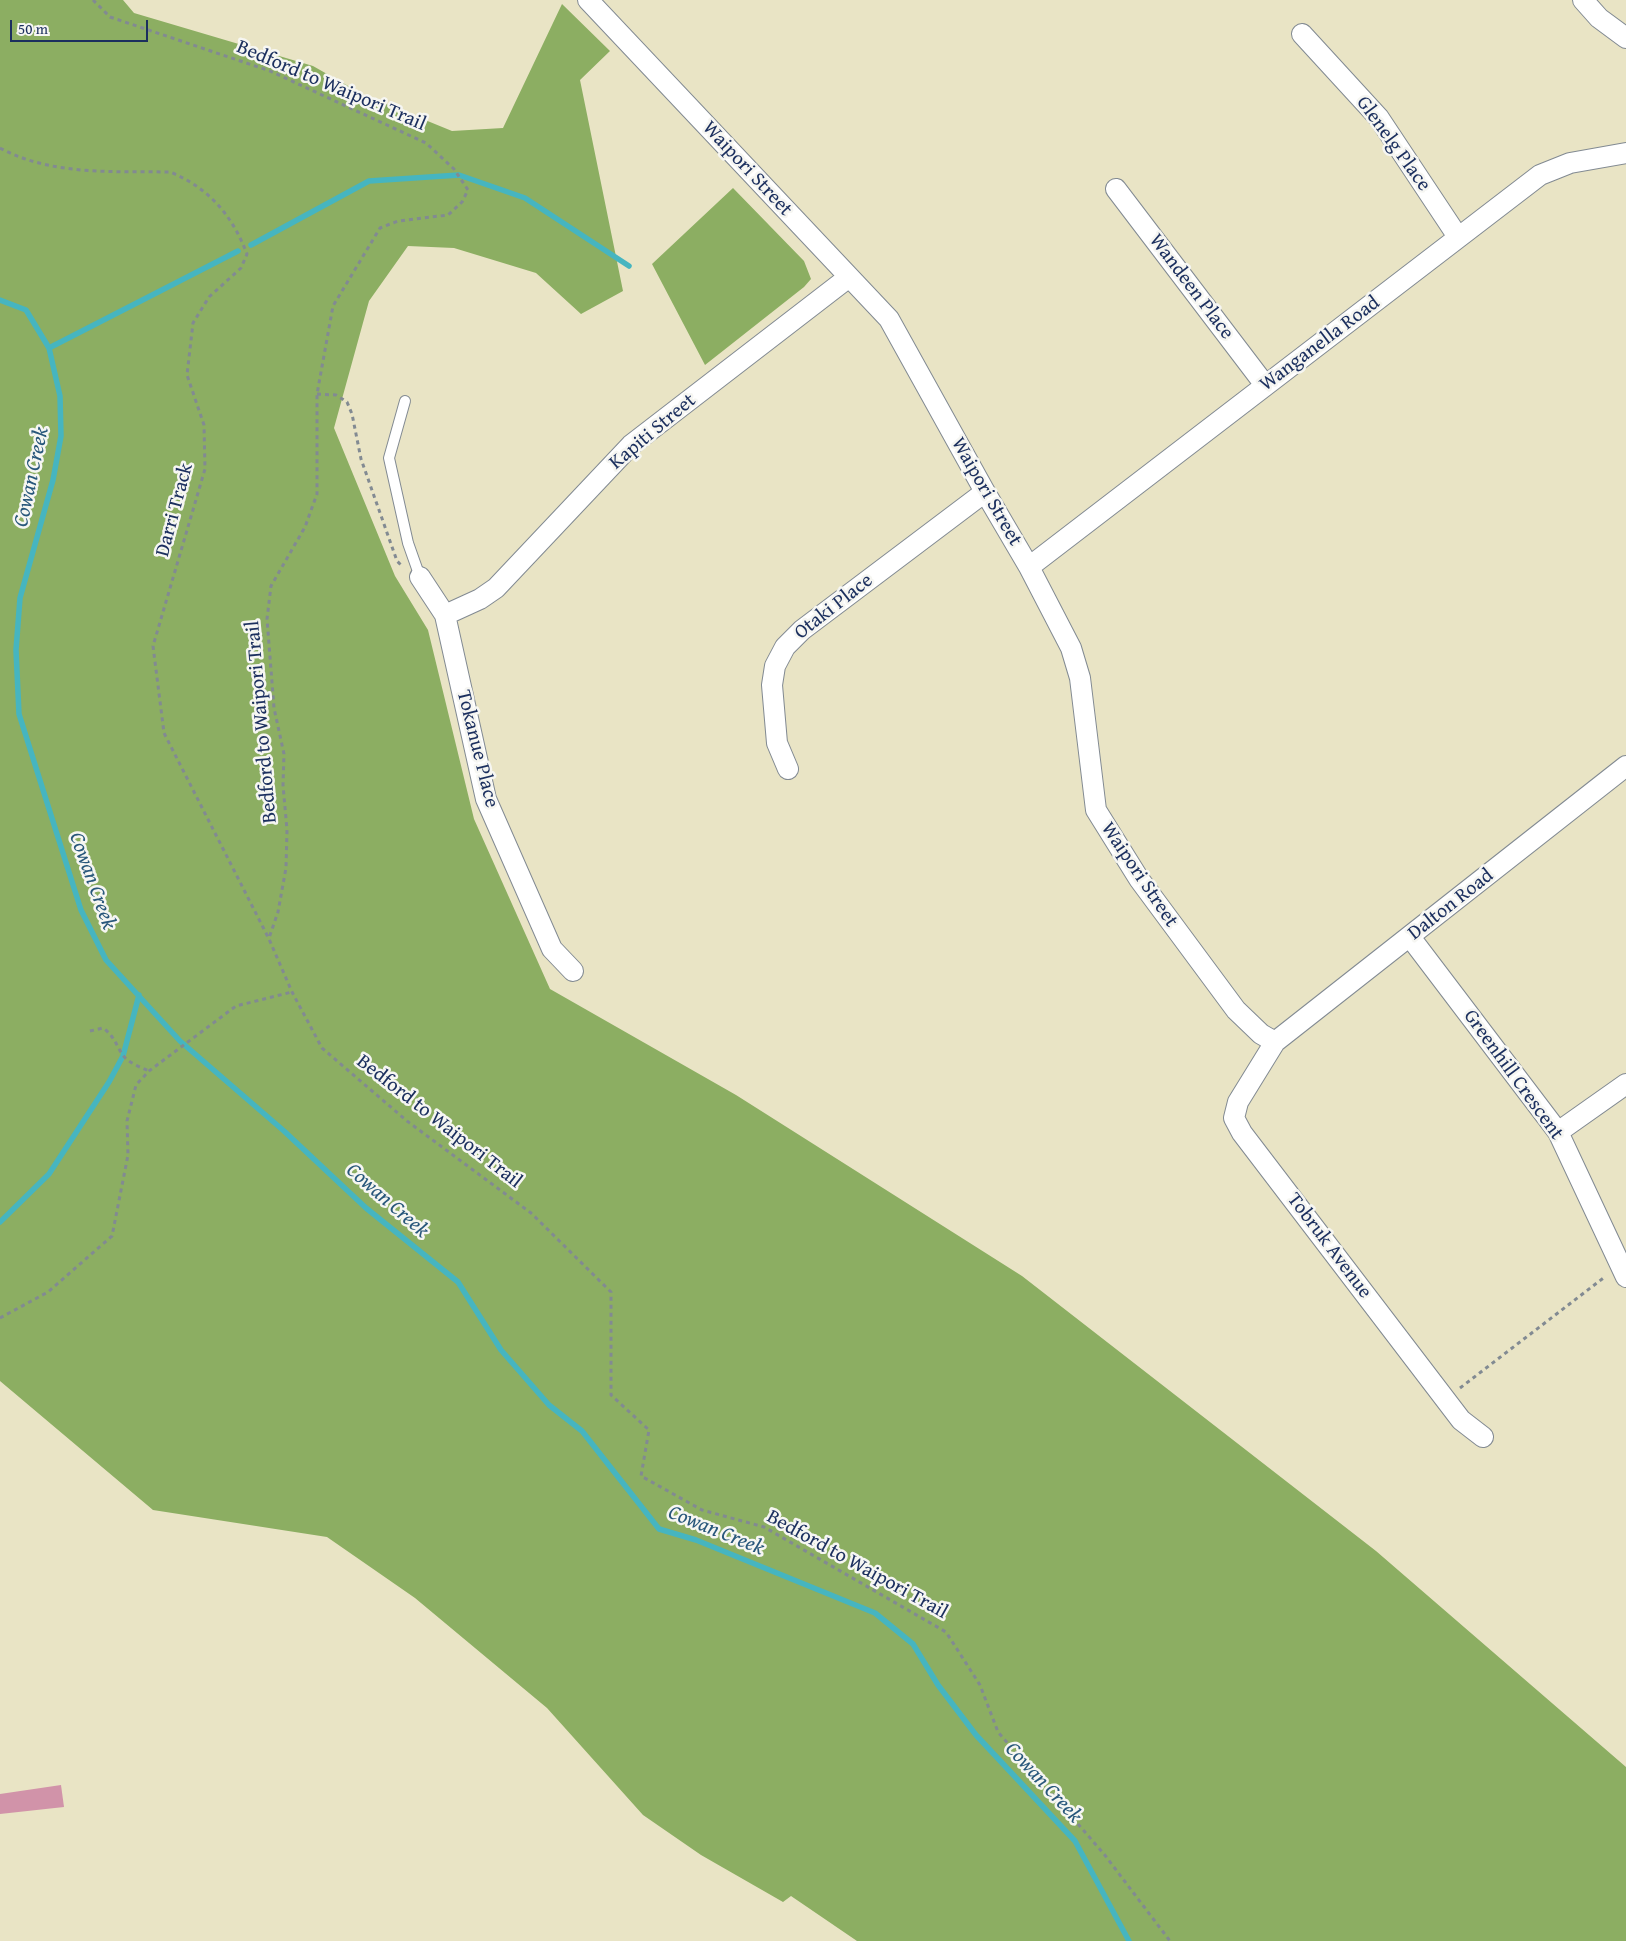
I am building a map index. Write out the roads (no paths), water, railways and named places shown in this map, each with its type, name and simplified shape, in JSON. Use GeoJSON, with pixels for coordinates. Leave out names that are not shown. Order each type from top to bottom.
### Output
{"type":"FeatureCollection","features":[{"type":"Feature","properties":{"kind":"street","name":"Waipori Street"},"geometry":{"type":"LineString","coordinates":[[588,0],[889,319],[1029,567],[1071,648],[1080,678],[1096,810],[1139,879],[1236,1010],[1262,1034],[1275,1042]]}},
{"type":"Feature","properties":{"kind":"street"},"geometry":{"type":"LineString","coordinates":[[1583,0],[1599,18],[1626,38]]}},
{"type":"Feature","properties":{"kind":"street","name":"Glenelg Place"},"geometry":{"type":"LineString","coordinates":[[1302,34],[1379,118],[1458,237]]}},
{"type":"Feature","properties":{"kind":"street","name":"Wanganella Road"},"geometry":{"type":"LineString","coordinates":[[1029,567],[1540,175],[1570,163],[1626,153]]}},
{"type":"Feature","properties":{"kind":"street","name":"Wandeen Place"},"geometry":{"type":"LineString","coordinates":[[1116,189],[1265,385]]}},
{"type":"Feature","properties":{"kind":"street","name":"Kapiti Street"},"geometry":{"type":"LineString","coordinates":[[445,615],[480,599],[496,588],[631,446],[849,277]]}},
{"type":"Feature","properties":{"kind":"street","name":"Otaki Place"},"geometry":{"type":"LineString","coordinates":[[788,769],[777,742],[772,685],[775,666],[785,647],[802,630],[985,492]]}},
{"type":"Feature","properties":{"kind":"street","name":"Tokanue Place"},"geometry":{"type":"LineString","coordinates":[[420,577],[445,615],[486,799],[552,949],[573,971]]}},
{"type":"Feature","properties":{"kind":"street","name":"Dalton Road"},"geometry":{"type":"LineString","coordinates":[[1275,1042],[1626,766]]}},
{"type":"Feature","properties":{"kind":"street","name":"Greenhill Crescent"},"geometry":{"type":"LineString","coordinates":[[1410,937],[1558,1132],[1623,1271]]}},
{"type":"Feature","properties":{"kind":"street","name":"Tobruk Avenue"},"geometry":{"type":"LineString","coordinates":[[1275,1042],[1238,1102],[1234,1118],[1238,1126],[1461,1420],[1483,1438]]}},
{"type":"Feature","properties":{"kind":"street"},"geometry":{"type":"LineString","coordinates":[[1558,1132],[1626,1084]]}},
{"type":"Feature","properties":{"kind":"lane"},"geometry":{"type":"LineString","coordinates":[[405,401],[388,458],[408,543],[420,577]]}},
{"type":"Feature","properties":{"kind":"waterway"},"geometry":{"type":"LineString","coordinates":[[251,245],[369,181],[459,175],[525,198],[629,266]]}},
{"type":"Feature","properties":{"kind":"waterway"},"geometry":{"type":"LineString","coordinates":[[49,348],[238,251]]}},
{"type":"Feature","properties":{"kind":"waterway","name":"Cowan Creek"},"geometry":{"type":"LineString","coordinates":[[0,300],[26,310],[49,348],[60,396],[61,436],[53,480],[20,598],[16,650],[19,714],[81,910],[106,960],[180,1041],[284,1131],[366,1208],[458,1282],[501,1350],[549,1405],[582,1431],[659,1529],[696,1540],[875,1613],[913,1644],[938,1685],[976,1735],[1075,1841],[1129,1941]]}},
{"type":"Feature","properties":{"kind":"waterway"},"geometry":{"type":"LineString","coordinates":[[0,1222],[49,1174],[109,1082],[123,1056],[139,995]]}}]}
